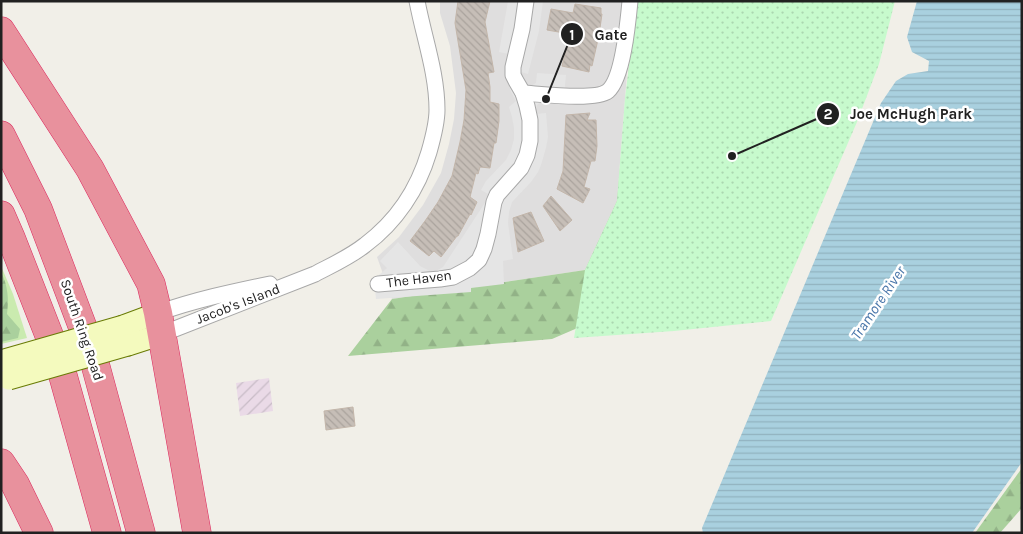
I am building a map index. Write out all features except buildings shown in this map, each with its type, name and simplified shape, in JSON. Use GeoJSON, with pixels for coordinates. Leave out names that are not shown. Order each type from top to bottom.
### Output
{"type":"FeatureCollection","features":[{"type":"Feature","properties":{"kind":"highway"},"geometry":{"type":"LineString","coordinates":[[1,31],[90,169],[152,284],[197,533]]}},
{"type":"Feature","properties":{"kind":"highway","name":"South Ring Road"},"geometry":{"type":"LineString","coordinates":[[1,135],[38,210],[91,349],[141,533]]}},
{"type":"Feature","properties":{"kind":"highway"},"geometry":{"type":"LineString","coordinates":[[1,215],[58,358],[107,533]]}},
{"type":"Feature","properties":{"kind":"highway"},"geometry":{"type":"LineString","coordinates":[[1,463],[15,484],[39,533]]}},
{"type":"Feature","properties":{"kind":"main road"},"geometry":{"type":"LineString","coordinates":[[4,370],[160,324]]}},
{"type":"Feature","properties":{"kind":"street","name":"Jacob's Island"},"geometry":{"type":"LineString","coordinates":[[160,324],[315,274],[366,245],[384,229],[401,209],[409,198],[426,163],[437,112],[432,69],[416,1]]}},
{"type":"Feature","properties":{"kind":"street","name":"The Haven"},"geometry":{"type":"LineString","coordinates":[[378,284],[440,279],[454,276],[470,268],[479,260],[484,249],[497,195],[521,168],[530,141],[528,106],[513,75],[526,1]]}},
{"type":"Feature","properties":{"kind":"street"},"geometry":{"type":"LineString","coordinates":[[523,93],[577,96],[600,95],[607,92],[614,84],[619,70],[630,1]]}},
{"type":"Feature","properties":{"kind":"street","name":"Jacob's Island"},"geometry":{"type":"LineString","coordinates":[[160,324],[177,306],[315,274]]}},
{"type":"Feature","properties":{"kind":"shaded area"},"geometry":{"type":"Polygon","coordinates":[[[440,1],[637,1],[627,73],[617,201],[585,270],[392,299],[377,257],[399,237],[423,205],[441,173],[454,119],[456,93],[450,46],[440,13],[440,1]]]}},
{"type":"Feature","properties":{"kind":"shaded area"},"geometry":{"type":"Polygon","coordinates":[[[508,1],[543,1],[539,31],[528,74],[518,71],[522,85],[531,86],[536,83],[537,73],[566,75],[565,85],[568,102],[544,100],[537,105],[536,114],[546,113],[548,137],[546,148],[538,172],[512,202],[508,223],[513,259],[503,261],[504,284],[471,288],[471,292],[376,299],[377,279],[387,268],[380,261],[398,242],[420,266],[430,271],[436,271],[443,267],[490,195],[481,190],[486,181],[506,160],[511,150],[514,128],[509,107],[516,101],[507,79],[509,54],[499,52],[508,1]]]}},
{"type":"Feature","properties":{"kind":"shaded area"},"geometry":{"type":"Polygon","coordinates":[[[269,378],[273,411],[240,416],[236,383],[269,378]]]}},
{"type":"Feature","properties":{"kind":"green space"},"geometry":{"type":"Polygon","coordinates":[[[637,1],[895,1],[879,64],[857,122],[771,321],[674,331],[574,338],[585,270],[617,201],[625,98],[637,1]]]}},
{"type":"Feature","properties":{"kind":"green space"},"geometry":{"type":"Polygon","coordinates":[[[702,1],[596,320],[552,339],[348,356],[392,299],[585,270],[617,201],[629,67],[702,1]]]}},
{"type":"Feature","properties":{"kind":"green space"},"geometry":{"type":"Polygon","coordinates":[[[1,266],[13,294],[27,338],[1,344],[1,266]]]}},
{"type":"Feature","properties":{"kind":"green space"},"geometry":{"type":"Polygon","coordinates":[[[1,272],[7,293],[7,314],[20,329],[18,338],[1,342],[1,272]]]}},
{"type":"Feature","properties":{"kind":"green space"},"geometry":{"type":"Polygon","coordinates":[[[1022,468],[1022,508],[1000,533],[975,533],[1022,468]]]}},
{"type":"Feature","properties":{"kind":"water","name":"Tramore River"},"geometry":{"type":"Polygon","coordinates":[[[917,1],[1022,1],[1022,462],[972,533],[703,533],[702,528],[881,103],[896,81],[908,74],[928,71],[929,61],[912,52],[907,37],[917,1]]]}},
{"type":"Feature","properties":{"kind":"place","name":"Gate"},"geometry":{"type":"Point","coordinates":[546,99]}},
{"type":"Feature","properties":{"kind":"place","name":"Joe McHugh Park"},"geometry":{"type":"Point","coordinates":[732,156]}}]}
